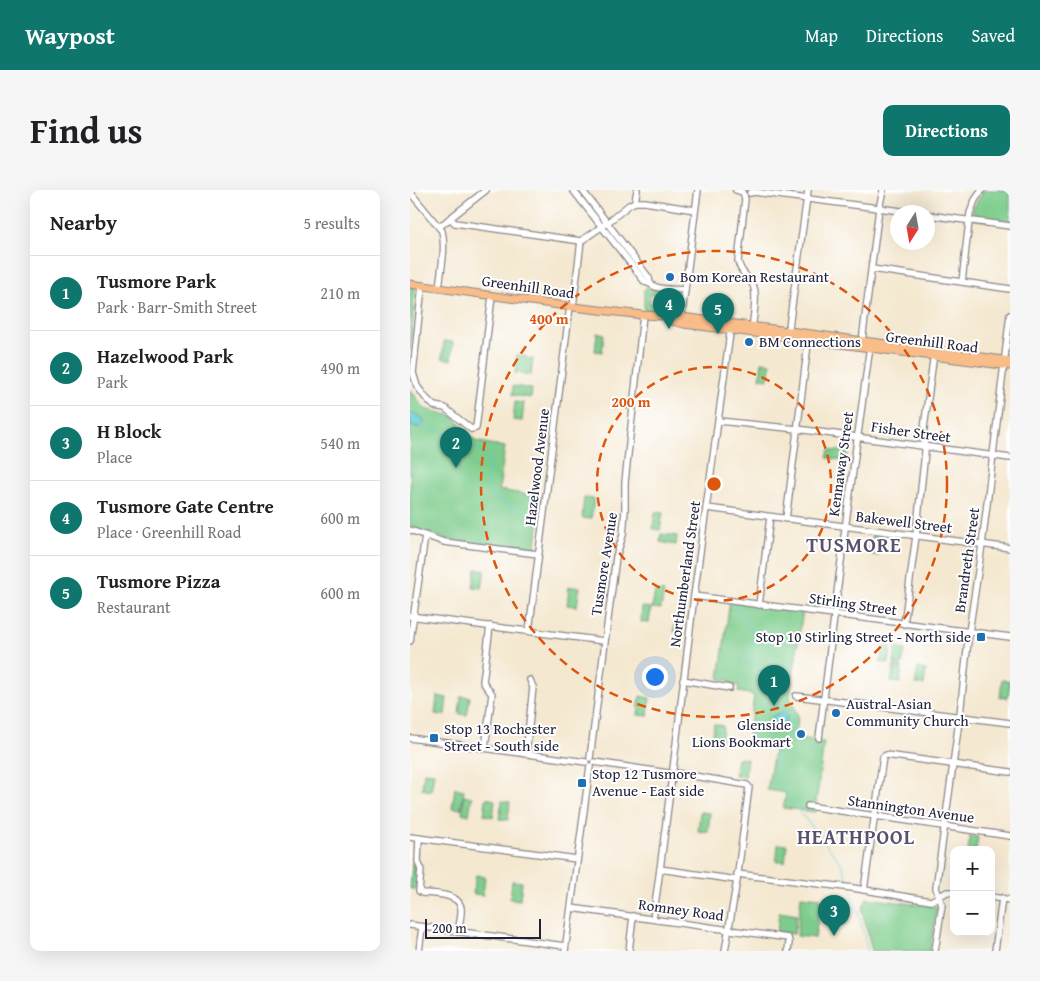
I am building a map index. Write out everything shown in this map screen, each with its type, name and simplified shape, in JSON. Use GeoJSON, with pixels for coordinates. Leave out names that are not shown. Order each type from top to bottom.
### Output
{"type":"FeatureCollection","features":[{"type":"Feature","properties":{"kind":"main road","name":"Greenhill Road"},"geometry":{"type":"LineString","coordinates":[[410,284],[1007,364]]}},
{"type":"Feature","properties":{"kind":"main road","name":"Greenhill Road"},"geometry":{"type":"LineString","coordinates":[[809,337],[862,341],[870,345]]}},
{"type":"Feature","properties":{"kind":"street"},"geometry":{"type":"LineString","coordinates":[[439,227],[486,190]]}},
{"type":"Feature","properties":{"kind":"street"},"geometry":{"type":"LineString","coordinates":[[573,190],[601,227],[637,268],[649,278],[653,286],[685,290]]}},
{"type":"Feature","properties":{"kind":"street"},"geometry":{"type":"LineString","coordinates":[[582,190],[637,268]]}},
{"type":"Feature","properties":{"kind":"street"},"geometry":{"type":"LineString","coordinates":[[635,202],[636,190]]}},
{"type":"Feature","properties":{"kind":"street"},"geometry":{"type":"LineString","coordinates":[[681,320],[698,190]]}},
{"type":"Feature","properties":{"kind":"street"},"geometry":{"type":"LineString","coordinates":[[788,334],[808,190]]}},
{"type":"Feature","properties":{"kind":"street"},"geometry":{"type":"LineString","coordinates":[[862,341],[883,190]]}},
{"type":"Feature","properties":{"kind":"street"},"geometry":{"type":"LineString","coordinates":[[962,282],[972,206],[982,190]]}},
{"type":"Feature","properties":{"kind":"street"},"geometry":{"type":"LineString","coordinates":[[410,192],[442,231],[444,249],[439,288]]}},
{"type":"Feature","properties":{"kind":"street"},"geometry":{"type":"LineString","coordinates":[[752,329],[755,290],[741,270],[738,262],[745,192],[890,210]]}},
{"type":"Feature","properties":{"kind":"street"},"geometry":{"type":"LineString","coordinates":[[450,218],[456,223],[580,240],[635,202],[695,210]]}},
{"type":"Feature","properties":{"kind":"street"},"geometry":{"type":"LineString","coordinates":[[935,216],[1010,226]]}},
{"type":"Feature","properties":{"kind":"street","name":"Hazelwood Avenue"},"geometry":{"type":"LineString","coordinates":[[529,631],[580,240]]}},
{"type":"Feature","properties":{"kind":"street"},"geometry":{"type":"LineString","coordinates":[[872,270],[1010,289]]}},
{"type":"Feature","properties":{"kind":"street"},"geometry":{"type":"LineString","coordinates":[[422,286],[413,373],[417,386],[434,406],[450,411],[471,430],[476,428],[492,296]]}},
{"type":"Feature","properties":{"kind":"street","name":"Tusmore Avenue"},"geometry":{"type":"LineString","coordinates":[[565,949],[604,641],[616,557],[623,535],[625,482],[643,315]]}},
{"type":"Feature","properties":{"kind":"street","name":"Brandreth Street"},"geometry":{"type":"LineString","coordinates":[[935,951],[942,905],[936,888],[960,716],[969,632],[1007,364],[1010,315]]}},
{"type":"Feature","properties":{"kind":"street","name":"Northumberland Street"},"geometry":{"type":"LineString","coordinates":[[653,919],[731,326]]}},
{"type":"Feature","properties":{"kind":"street"},"geometry":{"type":"LineString","coordinates":[[786,519],[809,337]]}},
{"type":"Feature","properties":{"kind":"street","name":"Kennaway Street"},"geometry":{"type":"LineString","coordinates":[[819,738],[870,345]]}},
{"type":"Feature","properties":{"kind":"street"},"geometry":{"type":"LineString","coordinates":[[904,624],[916,536],[925,447],[923,436],[934,353]]}},
{"type":"Feature","properties":{"kind":"street","name":"Fisher Street"},"geometry":{"type":"LineString","coordinates":[[718,421],[797,429],[1010,458]]}},
{"type":"Feature","properties":{"kind":"street","name":"Bakewell Street"},"geometry":{"type":"LineString","coordinates":[[706,508],[1010,548]]}},
{"type":"Feature","properties":{"kind":"street"},"geometry":{"type":"LineString","coordinates":[[759,604],[770,517]]}},
{"type":"Feature","properties":{"kind":"street"},"geometry":{"type":"LineString","coordinates":[[410,530],[444,542],[538,554]]}},
{"type":"Feature","properties":{"kind":"street"},"geometry":{"type":"LineString","coordinates":[[410,641],[412,616],[425,536]]}},
{"type":"Feature","properties":{"kind":"street","name":"Stirling Street"},"geometry":{"type":"LineString","coordinates":[[694,596],[1010,637]]}},
{"type":"Feature","properties":{"kind":"street"},"geometry":{"type":"LineString","coordinates":[[412,616],[604,641]]}},
{"type":"Feature","properties":{"kind":"street"},"geometry":{"type":"LineString","coordinates":[[485,748],[492,694],[483,682],[490,626]]}},
{"type":"Feature","properties":{"kind":"street"},"geometry":{"type":"LineString","coordinates":[[526,754],[534,688],[530,680]]}},
{"type":"Feature","properties":{"kind":"street"},"geometry":{"type":"LineString","coordinates":[[683,680],[729,688]]}},
{"type":"Feature","properties":{"kind":"street"},"geometry":{"type":"LineString","coordinates":[[796,696],[1010,723]]}},
{"type":"Feature","properties":{"kind":"street"},"geometry":{"type":"LineString","coordinates":[[410,738],[747,784],[749,790],[725,951]]}},
{"type":"Feature","properties":{"kind":"street"},"geometry":{"type":"LineString","coordinates":[[864,890],[883,757],[886,755],[1010,772]]}},
{"type":"Feature","properties":{"kind":"street","name":"Stannington Avenue"},"geometry":{"type":"LineString","coordinates":[[808,806],[1010,836]]}},
{"type":"Feature","properties":{"kind":"street"},"geometry":{"type":"LineString","coordinates":[[410,837],[577,859]]}},
{"type":"Feature","properties":{"kind":"street"},"geometry":{"type":"LineString","coordinates":[[419,838],[418,861],[422,870],[419,891],[422,893],[451,896],[459,903],[461,908],[458,932]]}},
{"type":"Feature","properties":{"kind":"street"},"geometry":{"type":"LineString","coordinates":[[660,869],[850,888],[931,900],[950,892]]}},
{"type":"Feature","properties":{"kind":"street"},"geometry":{"type":"LineString","coordinates":[[995,897],[1010,900]]}},
{"type":"Feature","properties":{"kind":"street"},"geometry":{"type":"LineString","coordinates":[[995,951],[1002,898]]}},
{"type":"Feature","properties":{"kind":"street","name":"Romney Road"},"geometry":{"type":"LineString","coordinates":[[571,908],[788,938],[788,951]]}},
{"type":"Feature","properties":{"kind":"street"},"geometry":{"type":"LineString","coordinates":[[629,951],[633,916]]}},
{"type":"Feature","properties":{"kind":"street"},"geometry":{"type":"LineString","coordinates":[[410,926],[565,949]]}},
{"type":"Feature","properties":{"kind":"street"},"geometry":{"type":"LineString","coordinates":[[419,951],[422,927]]}},
{"type":"Feature","properties":{"kind":"green space"},"geometry":{"type":"Polygon","coordinates":[[[984,190],[1010,190],[1010,224],[972,219],[973,208],[984,190]]]}},
{"type":"Feature","properties":{"kind":"green space"},"geometry":{"type":"Polygon","coordinates":[[[410,287],[416,288],[410,350],[410,287]]]}},
{"type":"Feature","properties":{"kind":"green space"},"geometry":{"type":"Polygon","coordinates":[[[648,287],[653,290],[662,291],[662,295],[650,294],[649,303],[673,305],[675,297],[667,296],[667,291],[678,293],[680,296],[678,311],[673,314],[644,310],[644,290],[648,287]]]}},
{"type":"Feature","properties":{"kind":"green space"},"geometry":{"type":"Polygon","coordinates":[[[597,333],[604,334],[602,352],[595,351],[597,333]]]}},
{"type":"Feature","properties":{"kind":"green space"},"geometry":{"type":"Polygon","coordinates":[[[444,341],[453,342],[451,360],[442,358],[444,341]]]}},
{"type":"Feature","properties":{"kind":"green space"},"geometry":{"type":"Polygon","coordinates":[[[517,355],[533,359],[531,375],[515,373],[517,355]]]}},
{"type":"Feature","properties":{"kind":"green space"},"geometry":{"type":"Polygon","coordinates":[[[762,362],[771,363],[768,379],[760,378],[762,362]]]}},
{"type":"Feature","properties":{"kind":"green space"},"geometry":{"type":"Polygon","coordinates":[[[513,386],[532,389],[531,398],[512,395],[513,386]]]}},
{"type":"Feature","properties":{"kind":"green space"},"geometry":{"type":"Polygon","coordinates":[[[410,389],[425,409],[453,416],[475,441],[505,447],[499,490],[542,497],[535,551],[446,539],[410,527],[410,389]]]}},
{"type":"Feature","properties":{"kind":"green space"},"geometry":{"type":"Polygon","coordinates":[[[515,402],[524,403],[522,421],[513,420],[515,402]]]}},
{"type":"Feature","properties":{"kind":"green space"},"geometry":{"type":"Polygon","coordinates":[[[829,450],[848,452],[847,461],[827,458],[829,450]]]}},
{"type":"Feature","properties":{"kind":"green space"},"geometry":{"type":"Polygon","coordinates":[[[584,498],[594,499],[591,519],[582,518],[584,498]]]}},
{"type":"Feature","properties":{"kind":"green space"},"geometry":{"type":"Polygon","coordinates":[[[655,512],[663,513],[660,530],[653,529],[655,512]]]}},
{"type":"Feature","properties":{"kind":"green space"},"geometry":{"type":"Polygon","coordinates":[[[661,534],[677,536],[676,545],[660,542],[661,534]]]}},
{"type":"Feature","properties":{"kind":"green space"},"geometry":{"type":"Polygon","coordinates":[[[872,536],[881,537],[878,556],[869,554],[872,536]]]}},
{"type":"Feature","properties":{"kind":"green space"},"geometry":{"type":"Polygon","coordinates":[[[476,569],[485,570],[482,588],[473,587],[476,569]]]}},
{"type":"Feature","properties":{"kind":"green space"},"geometry":{"type":"Polygon","coordinates":[[[569,587],[580,587],[577,606],[567,605],[569,587]]]}},
{"type":"Feature","properties":{"kind":"green space"},"geometry":{"type":"Polygon","coordinates":[[[655,591],[664,592],[661,609],[652,608],[655,591]]]}},
{"type":"Feature","properties":{"kind":"green space"},"geometry":{"type":"Polygon","coordinates":[[[730,600],[803,610],[790,697],[798,716],[796,737],[824,742],[815,812],[783,808],[786,793],[767,790],[775,745],[748,740],[754,695],[738,692],[739,686],[730,685],[730,681],[719,679],[730,600]]]}},
{"type":"Feature","properties":{"kind":"green space"},"geometry":{"type":"Polygon","coordinates":[[[642,607],[651,608],[649,623],[641,622],[642,607]]]}},
{"type":"Feature","properties":{"kind":"green space"},"geometry":{"type":"Polygon","coordinates":[[[676,615],[685,616],[682,633],[674,631],[676,615]]]}},
{"type":"Feature","properties":{"kind":"green space"},"geometry":{"type":"Polygon","coordinates":[[[883,646],[891,647],[889,663],[880,662],[883,646]]]}},
{"type":"Feature","properties":{"kind":"green space"},"geometry":{"type":"Polygon","coordinates":[[[896,648],[905,650],[902,665],[894,664],[896,648]]]}},
{"type":"Feature","properties":{"kind":"green space"},"geometry":{"type":"Polygon","coordinates":[[[894,666],[902,667],[900,683],[891,682],[894,666]]]}},
{"type":"Feature","properties":{"kind":"green space"},"geometry":{"type":"Polygon","coordinates":[[[918,668],[926,670],[924,685],[915,684],[918,668]]]}},
{"type":"Feature","properties":{"kind":"green space"},"geometry":{"type":"Polygon","coordinates":[[[1002,680],[1010,681],[1008,698],[1000,697],[1002,680]]]}},
{"type":"Feature","properties":{"kind":"green space"},"geometry":{"type":"Polygon","coordinates":[[[437,696],[447,698],[445,715],[435,714],[437,696]]]}},
{"type":"Feature","properties":{"kind":"green space"},"geometry":{"type":"Polygon","coordinates":[[[461,696],[470,697],[467,715],[459,714],[461,696]]]}},
{"type":"Feature","properties":{"kind":"green space"},"geometry":{"type":"Polygon","coordinates":[[[640,696],[650,698],[648,716],[638,715],[640,696]]]}},
{"type":"Feature","properties":{"kind":"green space"},"geometry":{"type":"Polygon","coordinates":[[[714,724],[723,726],[721,743],[712,742],[714,724]]]}},
{"type":"Feature","properties":{"kind":"green space"},"geometry":{"type":"Polygon","coordinates":[[[737,758],[747,759],[745,777],[735,775],[737,758]]]}},
{"type":"Feature","properties":{"kind":"green space"},"geometry":{"type":"Polygon","coordinates":[[[424,772],[434,773],[431,791],[422,789],[424,772]]]}},
{"type":"Feature","properties":{"kind":"green space"},"geometry":{"type":"Polygon","coordinates":[[[455,788],[464,790],[461,809],[452,808],[455,788]]]}},
{"type":"Feature","properties":{"kind":"green space"},"geometry":{"type":"Polygon","coordinates":[[[464,796],[472,797],[469,815],[462,813],[464,796]]]}},
{"type":"Feature","properties":{"kind":"green space"},"geometry":{"type":"Polygon","coordinates":[[[486,798],[495,800],[493,817],[484,815],[486,798]]]}},
{"type":"Feature","properties":{"kind":"green space"},"geometry":{"type":"Polygon","coordinates":[[[502,801],[510,802],[508,820],[499,819],[502,801]]]}},
{"type":"Feature","properties":{"kind":"green space"},"geometry":{"type":"Polygon","coordinates":[[[700,812],[710,813],[708,832],[698,831],[700,812]]]}},
{"type":"Feature","properties":{"kind":"green space"},"geometry":{"type":"Polygon","coordinates":[[[970,836],[978,837],[977,846],[969,846],[970,836]]]}},
{"type":"Feature","properties":{"kind":"green space"},"geometry":{"type":"Polygon","coordinates":[[[778,844],[787,845],[785,862],[776,861],[778,844]]]}},
{"type":"Feature","properties":{"kind":"green space"},"geometry":{"type":"Polygon","coordinates":[[[412,863],[417,864],[419,870],[415,889],[410,889],[412,863]]]}},
{"type":"Feature","properties":{"kind":"green space"},"geometry":{"type":"Polygon","coordinates":[[[476,875],[485,877],[483,895],[473,894],[476,875]]]}},
{"type":"Feature","properties":{"kind":"green space"},"geometry":{"type":"Polygon","coordinates":[[[512,881],[522,882],[520,900],[510,899],[512,881]]]}},
{"type":"Feature","properties":{"kind":"green space"},"geometry":{"type":"Polygon","coordinates":[[[801,896],[821,898],[815,938],[797,936],[801,896]]]}},
{"type":"Feature","properties":{"kind":"green space"},"geometry":{"type":"Polygon","coordinates":[[[867,898],[937,907],[930,951],[872,951],[862,910],[867,898]]]}},
{"type":"Feature","properties":{"kind":"green space"},"geometry":{"type":"Polygon","coordinates":[[[831,900],[850,902],[848,922],[828,919],[831,900]]]}},
{"type":"Feature","properties":{"kind":"green space"},"geometry":{"type":"Polygon","coordinates":[[[779,912],[797,915],[794,934],[777,932],[779,912]]]}},
{"type":"Feature","properties":{"kind":"water"},"geometry":{"type":"Polygon","coordinates":[[[411,413],[419,415],[425,421],[420,427],[410,426],[411,413]]]}},
{"type":"Feature","properties":{"kind":"water"},"geometry":{"type":"Polygon","coordinates":[[[784,712],[787,717],[786,723],[777,724],[770,719],[774,715],[784,712]]]}},
{"type":"Feature","properties":{"kind":"waterway"},"geometry":{"type":"LineString","coordinates":[[420,425],[462,438],[490,459],[487,482],[491,496],[530,514]]}},
{"type":"Feature","properties":{"kind":"waterway"},"geometry":{"type":"LineString","coordinates":[[735,606],[755,633],[747,651],[747,663],[762,668],[768,677],[778,685],[774,693],[766,700],[768,708],[781,707],[792,711],[793,722],[791,732],[786,743],[777,752],[775,781],[788,792],[796,807],[841,863],[850,886]]}},
{"type":"Feature","properties":{"kind":"waterway"},"geometry":{"type":"LineString","coordinates":[[851,890],[868,951]]}},
{"type":"Feature","properties":{"kind":"place","name":"Bom Korean Restaurant"},"geometry":{"type":"Point","coordinates":[670,277]}},
{"type":"Feature","properties":{"kind":"place","name":"Tusmore Gate Centre"},"geometry":{"type":"Point","coordinates":[669,329]}},
{"type":"Feature","properties":{"kind":"place","name":"Tusmore Pizza"},"geometry":{"type":"Point","coordinates":[718,334]}},
{"type":"Feature","properties":{"kind":"place","name":"BM Connections"},"geometry":{"type":"Point","coordinates":[749,342]}},
{"type":"Feature","properties":{"kind":"place","name":"Hazelwood Park"},"geometry":{"type":"Point","coordinates":[456,468]}},
{"type":"Feature","properties":{"kind":"place","name":"Stop 10 Stirling Street - North side"},"geometry":{"type":"Point","coordinates":[981,637]}},
{"type":"Feature","properties":{"kind":"place","name":"Tusmore Park"},"geometry":{"type":"Point","coordinates":[774,706]}},
{"type":"Feature","properties":{"kind":"place","name":"Austral-Asian Community Church"},"geometry":{"type":"Point","coordinates":[836,713]}},
{"type":"Feature","properties":{"kind":"place","name":"Glenside Lions Bookmart"},"geometry":{"type":"Point","coordinates":[801,734]}},
{"type":"Feature","properties":{"kind":"place","name":"Stop 13 Rochester Street - South side"},"geometry":{"type":"Point","coordinates":[434,738]}},
{"type":"Feature","properties":{"kind":"place","name":"Stop 12 Tusmore Avenue - East side"},"geometry":{"type":"Point","coordinates":[582,783]}},
{"type":"Feature","properties":{"kind":"place","name":"H Block"},"geometry":{"type":"Point","coordinates":[834,936]}},
{"type":"Feature","properties":{"kind":"district","name":"TUSMORE"},"geometry":{"type":"Point","coordinates":[854,545]}},
{"type":"Feature","properties":{"kind":"district","name":"HEATHPOOL"},"geometry":{"type":"Point","coordinates":[856,837]}}]}
